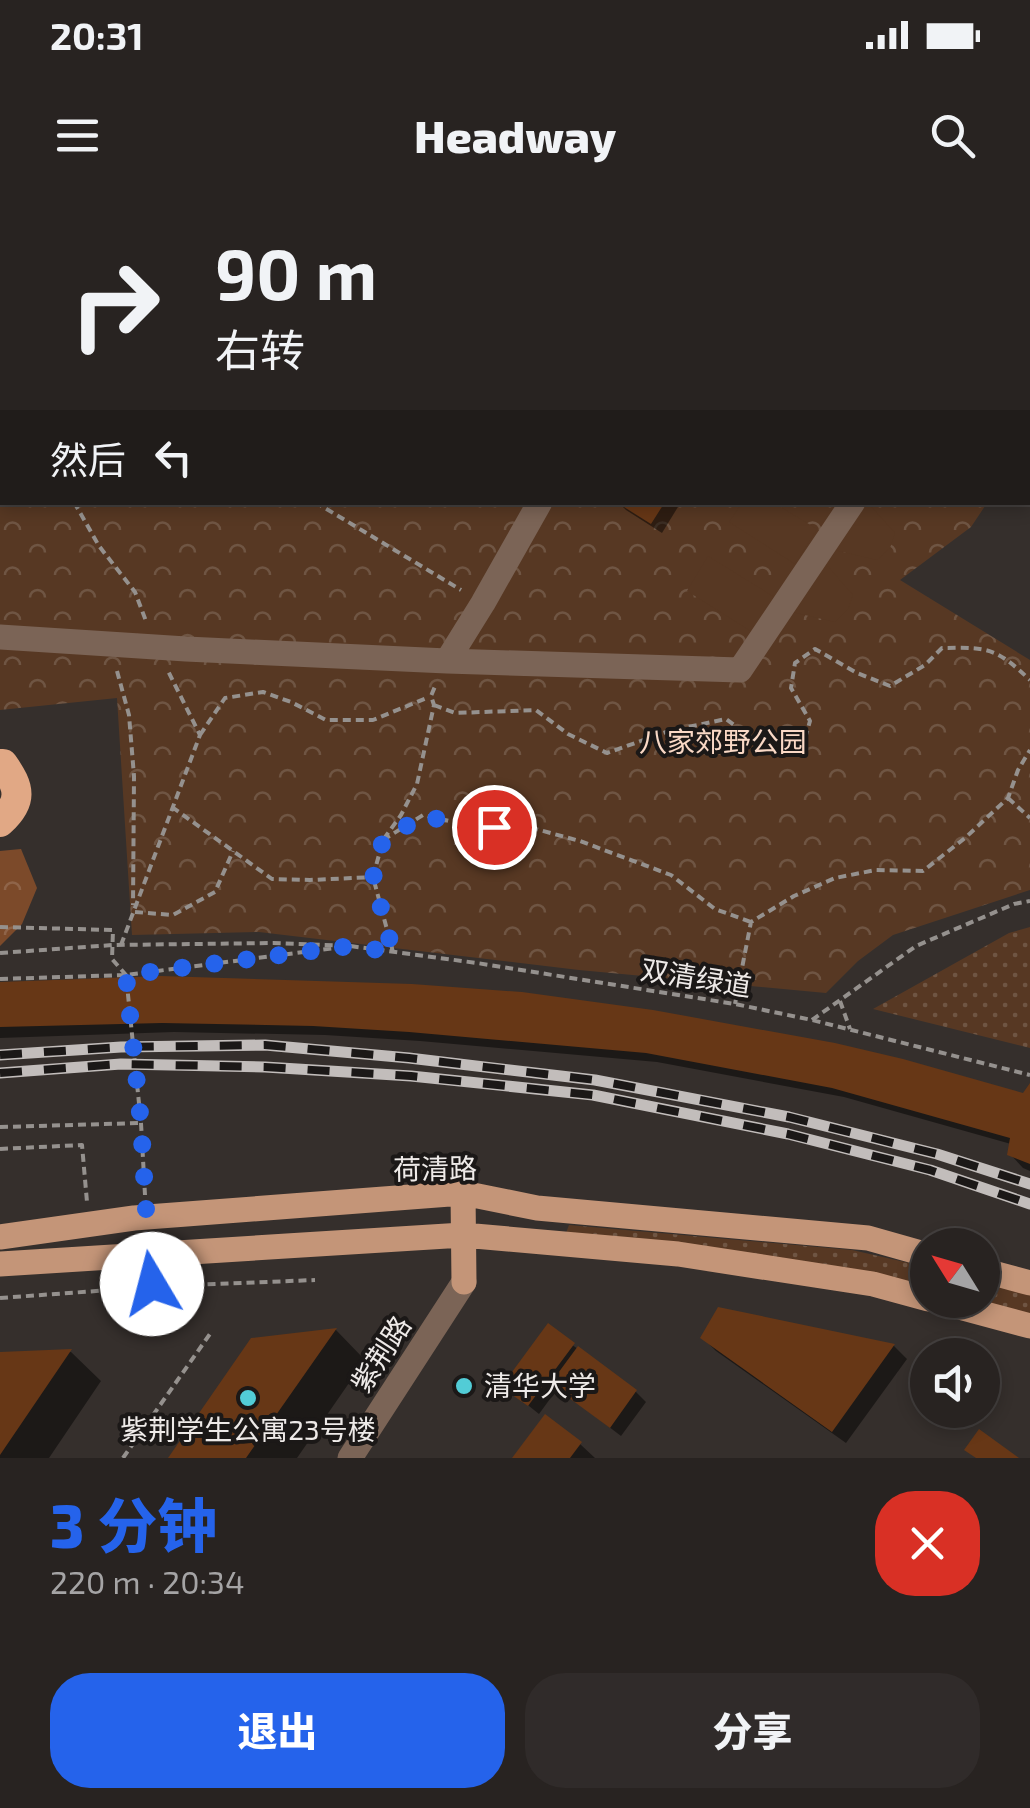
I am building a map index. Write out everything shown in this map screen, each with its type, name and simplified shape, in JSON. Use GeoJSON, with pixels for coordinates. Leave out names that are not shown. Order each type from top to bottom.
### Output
{"type":"FeatureCollection","features":[{"type":"Feature","properties":{"kind":"highway"},"geometry":{"type":"LineString","coordinates":[[0,822],[12,811],[16,794],[14,779],[1,764]]}},
{"type":"Feature","properties":{"kind":"main road"},"geometry":{"type":"LineString","coordinates":[[463,1193],[464,1282]]}},
{"type":"Feature","properties":{"kind":"main road","name":"荷清路"},"geometry":{"type":"LineString","coordinates":[[0,1237],[134,1218],[463,1193],[537,1208],[868,1238],[910,1249]]}},
{"type":"Feature","properties":{"kind":"main road"},"geometry":{"type":"LineString","coordinates":[[0,1264],[463,1235],[678,1254],[873,1284],[910,1294]]}},
{"type":"Feature","properties":{"kind":"main road"},"geometry":{"type":"LineString","coordinates":[[1000,1275],[1030,1283]]}},
{"type":"Feature","properties":{"kind":"main road"},"geometry":{"type":"LineString","coordinates":[[1000,1318],[1030,1326]]}},
{"type":"Feature","properties":{"kind":"street"},"geometry":{"type":"LineString","coordinates":[[447,661],[538,505]]}},
{"type":"Feature","properties":{"kind":"street"},"geometry":{"type":"LineString","coordinates":[[0,637],[447,661],[740,670],[851,505]]}},
{"type":"Feature","properties":{"kind":"street","name":"紫荆路"},"geometry":{"type":"LineString","coordinates":[[350,1458],[464,1282]]}},
{"type":"Feature","properties":{"kind":"path"},"geometry":{"type":"LineString","coordinates":[[76,505],[99,546],[136,592],[156,648],[200,735]]}},
{"type":"Feature","properties":{"kind":"path"},"geometry":{"type":"LineString","coordinates":[[320,505],[484,603]]}},
{"type":"Feature","properties":{"kind":"path"},"geometry":{"type":"LineString","coordinates":[[110,644],[129,715],[134,776],[133,912]]}},
{"type":"Feature","properties":{"kind":"path"},"geometry":{"type":"LineString","coordinates":[[434,706],[455,713],[536,710],[568,734],[607,753],[669,731],[726,719],[764,747],[783,752],[806,735],[810,721],[791,688],[795,662],[815,649],[856,674],[890,686],[925,665],[942,648],[976,648],[1004,656],[1030,680]]}},
{"type":"Feature","properties":{"kind":"path"},"geometry":{"type":"LineString","coordinates":[[393,952],[373,878],[383,840],[417,784],[434,706],[431,696],[447,661]]}},
{"type":"Feature","properties":{"kind":"path"},"geometry":{"type":"LineString","coordinates":[[120,945],[200,735],[225,698],[263,692],[326,720],[373,720],[431,696]]}},
{"type":"Feature","properties":{"kind":"path"},"geometry":{"type":"LineString","coordinates":[[735,1004],[751,922],[794,896],[835,878],[876,870],[923,871],[1008,798],[1030,750]]}},
{"type":"Feature","properties":{"kind":"path"},"geometry":{"type":"LineString","coordinates":[[1008,798],[1030,818]]}},
{"type":"Feature","properties":{"kind":"path"},"geometry":{"type":"LineString","coordinates":[[172,807],[272,879],[373,878]]}},
{"type":"Feature","properties":{"kind":"path"},"geometry":{"type":"LineString","coordinates":[[383,840],[423,816],[494,827],[521,825],[580,841],[671,875],[715,909],[751,922]]}},
{"type":"Feature","properties":{"kind":"path"},"geometry":{"type":"LineString","coordinates":[[133,912],[173,915],[214,892],[233,852]]}},
{"type":"Feature","properties":{"kind":"path"},"geometry":{"type":"LineString","coordinates":[[812,1020],[916,946],[1030,900]]}},
{"type":"Feature","properties":{"kind":"path"},"geometry":{"type":"LineString","coordinates":[[0,927],[112,930],[112,959],[126,975],[146,1197]]}},
{"type":"Feature","properties":{"kind":"path"},"geometry":{"type":"LineString","coordinates":[[0,952],[113,945],[350,946]]}},
{"type":"Feature","properties":{"kind":"path"},"geometry":{"type":"LineString","coordinates":[[0,979],[126,975],[350,946]]}},
{"type":"Feature","properties":{"kind":"path","name":"双清绿道"},"geometry":{"type":"LineString","coordinates":[[350,946],[735,1004],[1030,1075]]}},
{"type":"Feature","properties":{"kind":"path"},"geometry":{"type":"LineString","coordinates":[[840,1001],[850,1030]]}},
{"type":"Feature","properties":{"kind":"path"},"geometry":{"type":"LineString","coordinates":[[0,1127],[141,1123]]}},
{"type":"Feature","properties":{"kind":"path"},"geometry":{"type":"LineString","coordinates":[[0,1149],[82,1145]]}},
{"type":"Feature","properties":{"kind":"path"},"geometry":{"type":"LineString","coordinates":[[152,1270],[151,1295],[150,1288],[152,1270]]}},
{"type":"Feature","properties":{"kind":"path"},"geometry":{"type":"LineString","coordinates":[[0,1298],[314,1280]]}},
{"type":"Feature","properties":{"kind":"path"},"geometry":{"type":"LineString","coordinates":[[123,1458],[212,1331]]}},
{"type":"Feature","properties":{"kind":"green space","name":"八家郊野公园"},"geometry":{"type":"Polygon","coordinates":[[[0,505],[986,505],[971,527],[900,580],[1030,660],[1030,890],[893,935],[858,961],[826,993],[579,970],[259,932],[132,935],[117,698],[0,710],[0,505]]]}},
{"type":"Feature","properties":{"kind":"green space"},"geometry":{"type":"Polygon","coordinates":[[[741,505],[777,505],[817,529],[795,564],[729,522],[741,505]]]}},
{"type":"Feature","properties":{"kind":"green space"},"geometry":{"type":"Polygon","coordinates":[[[864,505],[870,505],[895,533],[890,548],[877,560],[834,550],[864,505]]]}},
{"type":"Feature","properties":{"kind":"green space"},"geometry":{"type":"Polygon","coordinates":[[[708,556],[774,597],[752,632],[687,591],[708,556]]]}},
{"type":"Feature","properties":{"kind":"green space"},"geometry":{"type":"Polygon","coordinates":[[[824,562],[853,595],[848,609],[835,622],[792,612],[824,562]]]}},
{"type":"Feature","properties":{"kind":"green space"},"geometry":{"type":"Polygon","coordinates":[[[21,849],[37,888],[22,924],[0,946],[0,851],[21,849]]]}},
{"type":"Feature","properties":{"kind":"green space"},"geometry":{"type":"Polygon","coordinates":[[[1030,927],[1030,1048],[873,1009],[1009,933],[1030,927]]]}},
{"type":"Feature","properties":{"kind":"green space"},"geometry":{"type":"Polygon","coordinates":[[[569,1225],[852,1250],[910,1263],[910,1292],[566,1233],[569,1225]]]}},
{"type":"Feature","properties":{"kind":"green space"},"geometry":{"type":"Polygon","coordinates":[[[1000,1286],[1030,1295],[1030,1323],[1000,1315],[1000,1286]]]}},
{"type":"Feature","properties":{"kind":"building"},"geometry":{"type":"Polygon","coordinates":[[[621,505],[663,505],[651,524],[621,505]]]}},
{"type":"Feature","properties":{"kind":"building"},"geometry":{"type":"Polygon","coordinates":[[[161,976],[412,984],[522,992],[653,1010],[835,1043],[1023,1093],[1030,1083],[1030,1164],[1007,1155],[1010,1138],[832,1088],[646,1053],[313,1026],[162,1023],[0,1027],[0,982],[161,976]]]}},
{"type":"Feature","properties":{"kind":"building"},"geometry":{"type":"Polygon","coordinates":[[[718,1307],[895,1344],[832,1432],[700,1338],[718,1307]]]}},
{"type":"Feature","properties":{"kind":"building"},"geometry":{"type":"Polygon","coordinates":[[[548,1323],[575,1343],[528,1406],[501,1387],[548,1323]]]}},
{"type":"Feature","properties":{"kind":"building","name":"紫荆学生公寓23号楼"},"geometry":{"type":"Polygon","coordinates":[[[337,1328],[246,1458],[168,1458],[251,1338],[337,1328]]]}},
{"type":"Feature","properties":{"kind":"building"},"geometry":{"type":"Polygon","coordinates":[[[578,1346],[637,1390],[610,1428],[550,1384],[578,1346]]]}},
{"type":"Feature","properties":{"kind":"building"},"geometry":{"type":"Polygon","coordinates":[[[72,1349],[0,1455],[0,1352],[72,1349]]]}},
{"type":"Feature","properties":{"kind":"building"},"geometry":{"type":"Polygon","coordinates":[[[545,1414],[582,1442],[570,1458],[512,1458],[545,1414]]]}},
{"type":"Feature","properties":{"kind":"building"},"geometry":{"type":"Polygon","coordinates":[[[979,1429],[1019,1458],[976,1458],[964,1450],[979,1429]]]}},
{"type":"Feature","properties":{"kind":"railway"},"geometry":{"type":"LineString","coordinates":[[0,1055],[121,1047],[265,1045],[595,1080],[789,1117],[937,1154],[1030,1184]]}},
{"type":"Feature","properties":{"kind":"railway"},"geometry":{"type":"LineString","coordinates":[[0,1073],[121,1064],[265,1067],[411,1076],[593,1095],[788,1134],[930,1170],[1030,1204]]}},
{"type":"Feature","properties":{"kind":"place","name":"清华大学"},"geometry":{"type":"Point","coordinates":[464,1386]}},
{"type":"Feature","properties":{"kind":"place","name":"紫荆学生公寓23号楼"},"geometry":{"type":"Point","coordinates":[248,1398]}},
{"type":"Feature","properties":{"kind":"route"},"geometry":{"type":"LineString","coordinates":[[152,1284],[151,1295],[141,1123],[126,975],[350,946],[393,952],[373,878],[383,840],[423,816],[494,827]]}}]}
